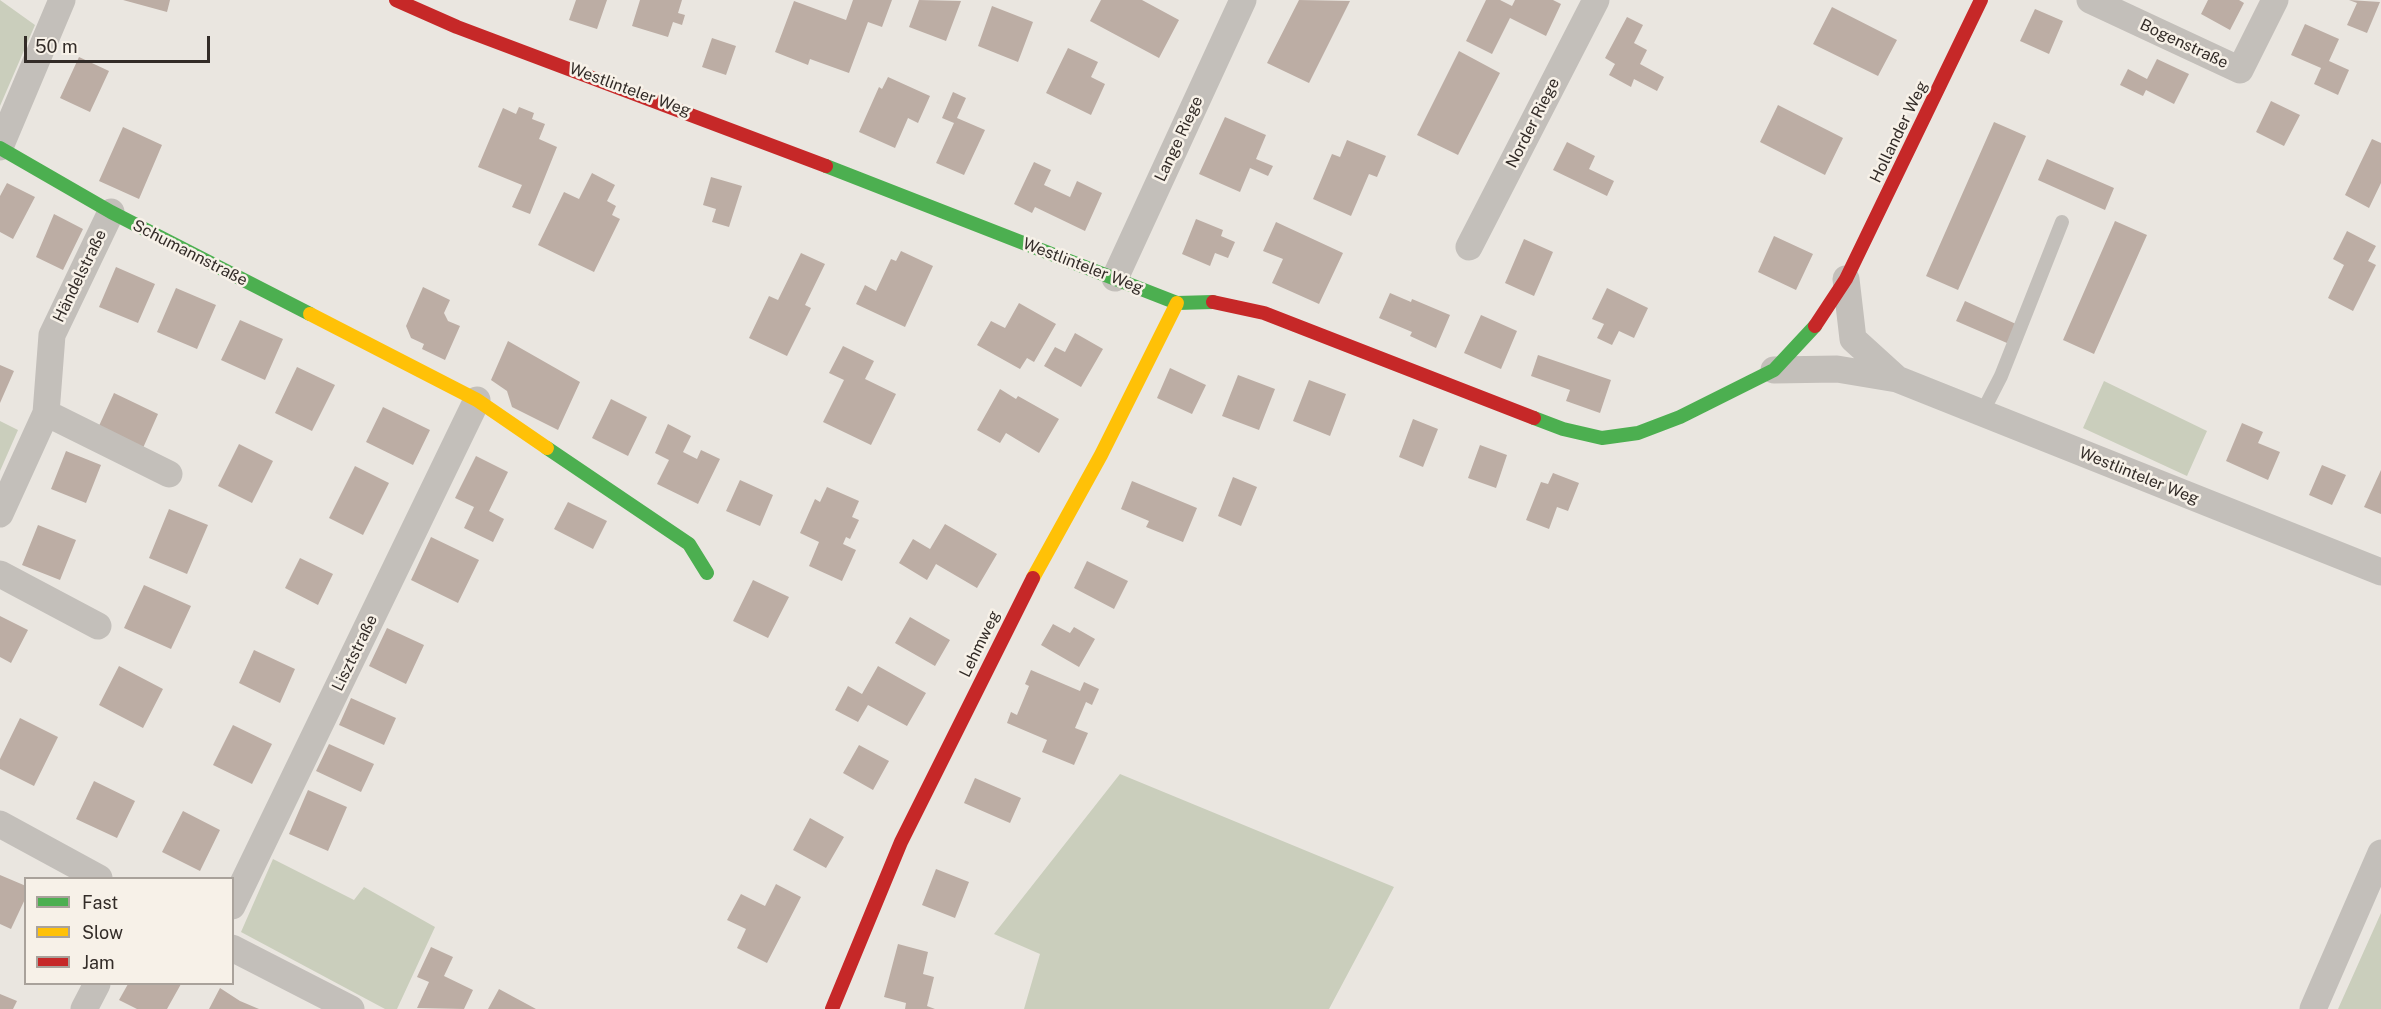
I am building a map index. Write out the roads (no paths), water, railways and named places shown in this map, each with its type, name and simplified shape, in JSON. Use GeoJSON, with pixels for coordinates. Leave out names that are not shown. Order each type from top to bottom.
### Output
{"type":"FeatureCollection","features":[{"type":"Feature","properties":{"kind":"street","name":"Schumannstraße"},"geometry":{"type":"LineString","coordinates":[[62,0],[0,148],[111,212],[477,400]]}},
{"type":"Feature","properties":{"kind":"street","name":"Westlinteler Weg"},"geometry":{"type":"LineString","coordinates":[[396,0],[458,27],[762,140],[985,230],[1177,303],[1217,302],[1264,313],[1563,429],[1602,438],[1638,433],[1680,417],[1774,370],[1817,324],[1846,279]]}},
{"type":"Feature","properties":{"kind":"street","name":"Lange Riege"},"geometry":{"type":"LineString","coordinates":[[1115,278],[1243,0]]}},
{"type":"Feature","properties":{"kind":"street","name":"Norder Riege"},"geometry":{"type":"LineString","coordinates":[[1469,247],[1596,0]]}},
{"type":"Feature","properties":{"kind":"street","name":"Hollander Weg"},"geometry":{"type":"LineString","coordinates":[[1846,279],[1981,0]]}},
{"type":"Feature","properties":{"kind":"street","name":"Bogenstraße"},"geometry":{"type":"LineString","coordinates":[[2090,0],[2240,70],[2275,0]]}},
{"type":"Feature","properties":{"kind":"street","name":"Händelstraße"},"geometry":{"type":"LineString","coordinates":[[0,514],[46,413],[52,335],[111,212]]}},
{"type":"Feature","properties":{"kind":"street","name":"Westlinteler Weg"},"geometry":{"type":"LineString","coordinates":[[1846,279],[1853,339],[1896,379]]}},
{"type":"Feature","properties":{"kind":"street","name":"Lehmweg"},"geometry":{"type":"LineString","coordinates":[[832,1009],[901,842],[1021,600],[1101,455],[1177,303]]}},
{"type":"Feature","properties":{"kind":"street","name":"Westlinteler Weg"},"geometry":{"type":"LineString","coordinates":[[1774,370],[1837,369],[1896,379],[2381,572]]}},
{"type":"Feature","properties":{"kind":"street"},"geometry":{"type":"LineString","coordinates":[[477,400],[689,544],[707,573]]}},
{"type":"Feature","properties":{"kind":"street","name":"Lisztstraße"},"geometry":{"type":"LineString","coordinates":[[234,902],[477,400]]}},
{"type":"Feature","properties":{"kind":"street"},"geometry":{"type":"LineString","coordinates":[[46,413],[169,474]]}},
{"type":"Feature","properties":{"kind":"street"},"geometry":{"type":"LineString","coordinates":[[0,574],[98,626]]}},
{"type":"Feature","properties":{"kind":"street"},"geometry":{"type":"LineString","coordinates":[[0,824],[95,877]]}},
{"type":"Feature","properties":{"kind":"street"},"geometry":{"type":"LineString","coordinates":[[2313,1009],[2381,854]]}},
{"type":"Feature","properties":{"kind":"street"},"geometry":{"type":"LineString","coordinates":[[234,949],[351,1009]]}},
{"type":"Feature","properties":{"kind":"street"},"geometry":{"type":"LineString","coordinates":[[84,1009],[96,985]]}},
{"type":"Feature","properties":{"kind":"lane"},"geometry":{"type":"LineString","coordinates":[[1982,413],[2001,376],[2062,222]]}}]}
